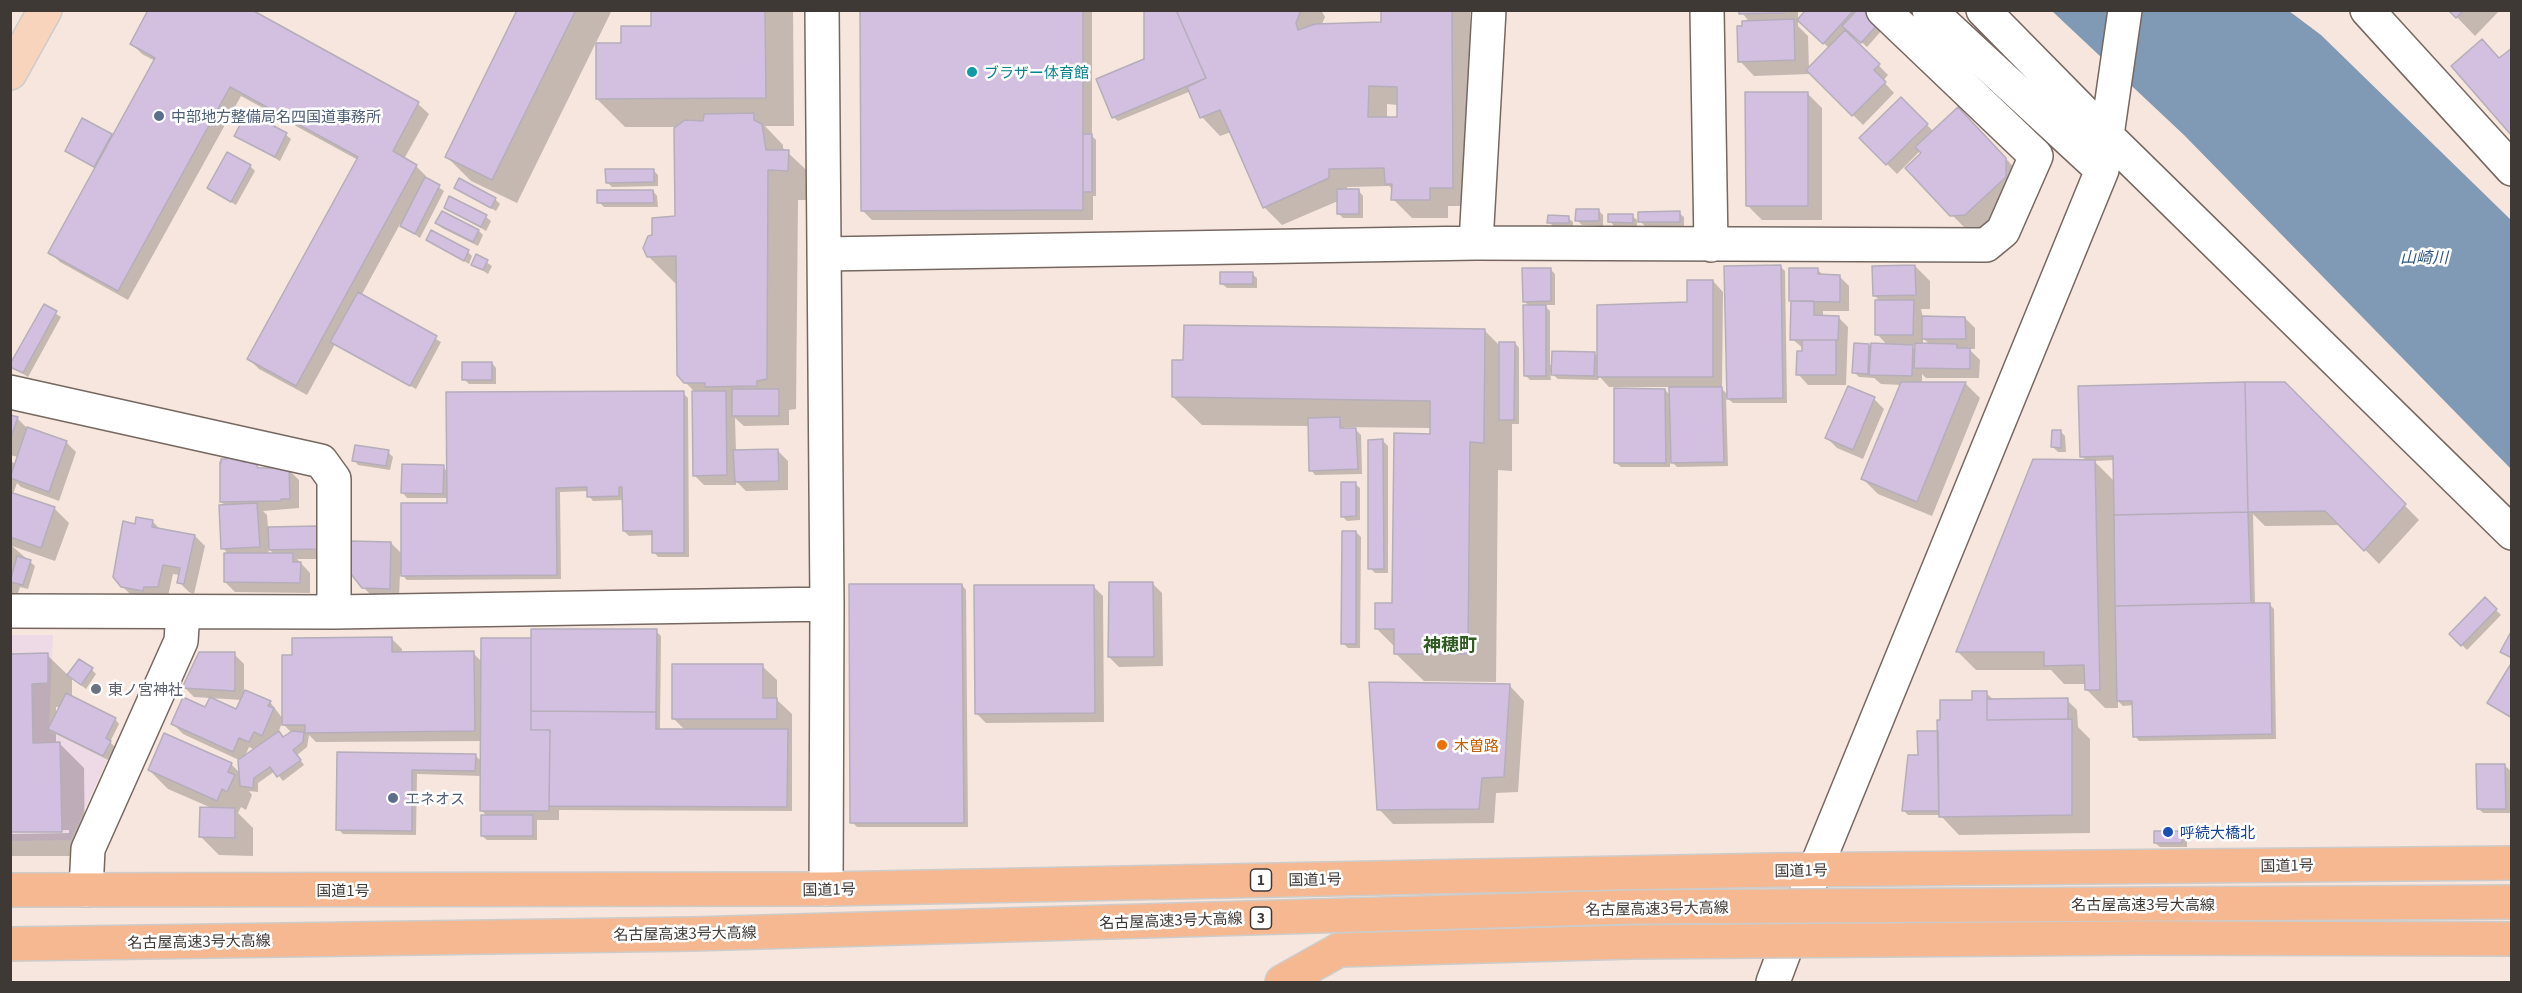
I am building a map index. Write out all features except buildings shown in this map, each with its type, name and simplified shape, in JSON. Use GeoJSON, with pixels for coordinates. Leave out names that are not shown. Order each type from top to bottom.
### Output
{"type":"FeatureCollection","features":[{"type":"Feature","properties":{"kind":"highway","name":"国道1号"},"geometry":{"type":"LineString","coordinates":[[10,890],[826,889],[1815,870],[2511,863]]}},
{"type":"Feature","properties":{"kind":"highway","name":"名古屋高速3号大高線"},"geometry":{"type":"LineString","coordinates":[[10,944],[692,934],[1631,907],[2511,902]]}},
{"type":"Feature","properties":{"kind":"highway"},"geometry":{"type":"LineString","coordinates":[[1282,982],[1339,950],[1632,942],[2126,938],[2511,939]]}},
{"type":"Feature","properties":{"kind":"main road"},"geometry":{"type":"LineString","coordinates":[[10,73],[45,10]]}},
{"type":"Feature","properties":{"kind":"street"},"geometry":{"type":"LineString","coordinates":[[822,10],[827,604],[826,889]]}},
{"type":"Feature","properties":{"kind":"street"},"geometry":{"type":"LineString","coordinates":[[1476,243],[1489,10]]}},
{"type":"Feature","properties":{"kind":"street"},"geometry":{"type":"LineString","coordinates":[[1707,10],[1711,244]]}},
{"type":"Feature","properties":{"kind":"street"},"geometry":{"type":"LineString","coordinates":[[824,254],[1476,243],[1986,245],[2004,231],[2036,156],[1883,10]]}},
{"type":"Feature","properties":{"kind":"street"},"geometry":{"type":"LineString","coordinates":[[1929,10],[2102,170]]}},
{"type":"Feature","properties":{"kind":"street"},"geometry":{"type":"LineString","coordinates":[[1983,10],[2109,127],[2511,533]]}},
{"type":"Feature","properties":{"kind":"street"},"geometry":{"type":"LineString","coordinates":[[1773,982],[1815,870],[2102,170],[2125,10]]}},
{"type":"Feature","properties":{"kind":"street"},"geometry":{"type":"LineString","coordinates":[[2367,10],[2511,169]]}},
{"type":"Feature","properties":{"kind":"street"},"geometry":{"type":"LineString","coordinates":[[10,392],[321,461],[334,479],[334,612]]}},
{"type":"Feature","properties":{"kind":"street"},"geometry":{"type":"LineString","coordinates":[[10,611],[334,612],[827,604]]}},
{"type":"Feature","properties":{"kind":"street"},"geometry":{"type":"LineString","coordinates":[[86,890],[88,849],[181,641],[183,612]]}},
{"type":"Feature","properties":{"kind":"shaded area"},"geometry":{"type":"Polygon","coordinates":[[[10,635],[53,635],[49,731],[107,760],[71,840],[11,841],[10,635]]]}},
{"type":"Feature","properties":{"kind":"water","name":"山崎川"},"geometry":{"type":"Polygon","coordinates":[[[2052,11],[2289,11],[2321,35],[2511,220],[2511,469],[2184,135],[2052,11]]]}},
{"type":"Feature","properties":{"kind":"place","name":"ブラザー体育館"},"geometry":{"type":"Point","coordinates":[972,72]}},
{"type":"Feature","properties":{"kind":"place","name":"中部地方整備局名四国道事務所"},"geometry":{"type":"Point","coordinates":[159,116]}},
{"type":"Feature","properties":{"kind":"place","name":"東ノ宮神社"},"geometry":{"type":"Point","coordinates":[96,689]}},
{"type":"Feature","properties":{"kind":"place","name":"木曽路"},"geometry":{"type":"Point","coordinates":[1442,745]}},
{"type":"Feature","properties":{"kind":"place","name":"エネオス"},"geometry":{"type":"Point","coordinates":[393,798]}},
{"type":"Feature","properties":{"kind":"place","name":"呼続大橋北"},"geometry":{"type":"Point","coordinates":[2168,832]}},
{"type":"Feature","properties":{"kind":"district","name":"神穂町"},"geometry":{"type":"Point","coordinates":[1450,644]}}]}
